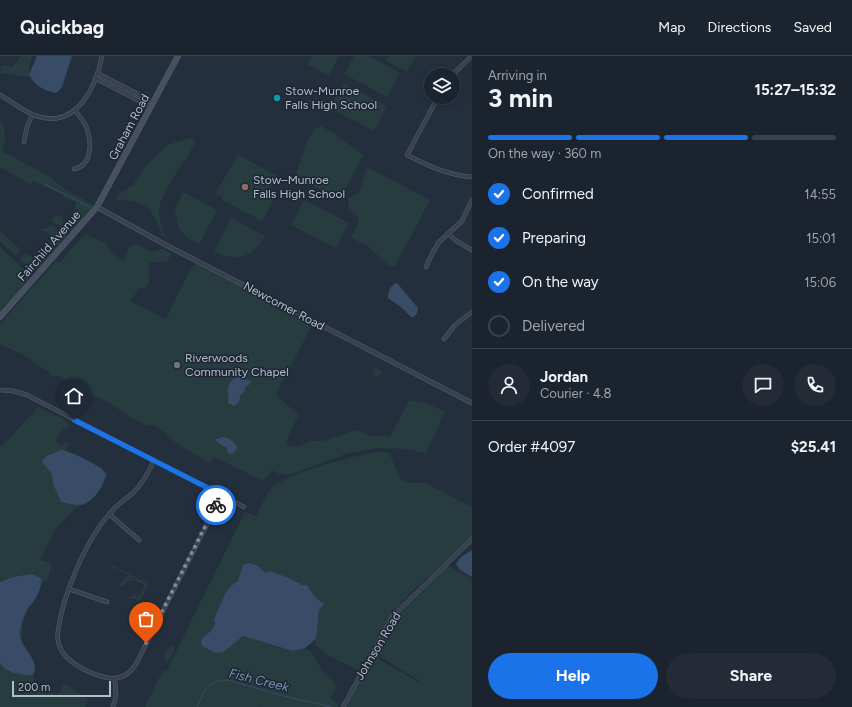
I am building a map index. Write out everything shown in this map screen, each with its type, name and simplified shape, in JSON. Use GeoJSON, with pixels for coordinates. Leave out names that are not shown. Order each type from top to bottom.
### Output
{"type":"FeatureCollection","features":[{"type":"Feature","properties":{"kind":"main road","name":"Graham Road"},"geometry":{"type":"LineString","coordinates":[[97,207],[178,56]]}},
{"type":"Feature","properties":{"kind":"main road","name":"Fairchild Avenue"},"geometry":{"type":"LineString","coordinates":[[0,317],[97,207]]}},
{"type":"Feature","properties":{"kind":"street"},"geometry":{"type":"LineString","coordinates":[[0,95],[32,115],[53,119],[66,115],[75,110],[84,100],[95,78],[102,56]]}},
{"type":"Feature","properties":{"kind":"street"},"geometry":{"type":"LineString","coordinates":[[459,68],[472,56]]}},
{"type":"Feature","properties":{"kind":"street"},"geometry":{"type":"LineString","coordinates":[[97,73],[135,93],[152,105]]}},
{"type":"Feature","properties":{"kind":"street"},"geometry":{"type":"LineString","coordinates":[[95,78],[132,97],[152,105]]}},
{"type":"Feature","properties":{"kind":"street"},"geometry":{"type":"LineString","coordinates":[[115,88],[117,83]]}},
{"type":"Feature","properties":{"kind":"street"},"geometry":{"type":"LineString","coordinates":[[132,97],[135,93]]}},
{"type":"Feature","properties":{"kind":"street"},"geometry":{"type":"LineString","coordinates":[[434,104],[407,155],[440,171],[472,177]]}},
{"type":"Feature","properties":{"kind":"street"},"geometry":{"type":"LineString","coordinates":[[74,168],[81,167],[85,162],[89,154],[90,146],[87,127],[75,110]]}},
{"type":"Feature","properties":{"kind":"street"},"geometry":{"type":"LineString","coordinates":[[24,142],[27,127],[32,115]]}},
{"type":"Feature","properties":{"kind":"street"},"geometry":{"type":"LineString","coordinates":[[426,267],[435,248],[462,221],[472,200]]}},
{"type":"Feature","properties":{"kind":"street","name":"Newcomer Road"},"geometry":{"type":"LineString","coordinates":[[97,207],[164,244],[472,403]]}},
{"type":"Feature","properties":{"kind":"street"},"geometry":{"type":"LineString","coordinates":[[449,234],[459,243],[472,250]]}},
{"type":"Feature","properties":{"kind":"street"},"geometry":{"type":"LineString","coordinates":[[444,339],[455,325],[472,312]]}},
{"type":"Feature","properties":{"kind":"street"},"geometry":{"type":"LineString","coordinates":[[0,390],[14,391],[27,395],[244,507]]}},
{"type":"Feature","properties":{"kind":"street"},"geometry":{"type":"LineString","coordinates":[[154,460],[138,488],[118,504],[98,530],[85,552],[69,589],[58,630],[58,640],[64,656],[75,665],[99,677],[115,679],[128,673],[136,664],[222,495]]}},
{"type":"Feature","properties":{"kind":"street"},"geometry":{"type":"LineString","coordinates":[[109,514],[139,540]]}},
{"type":"Feature","properties":{"kind":"street","name":"Johnson Road"},"geometry":{"type":"LineString","coordinates":[[343,707],[392,617],[472,539]]}},
{"type":"Feature","properties":{"kind":"street"},"geometry":{"type":"LineString","coordinates":[[69,589],[106,602]]}},
{"type":"Feature","properties":{"kind":"street"},"geometry":{"type":"LineString","coordinates":[[113,707],[117,693],[115,679]]}},
{"type":"Feature","properties":{"kind":"green space"},"geometry":{"type":"Polygon","coordinates":[[[21,56],[32,56],[29,77],[0,73],[1,66],[8,65],[12,67],[21,56]]]}},
{"type":"Feature","properties":{"kind":"green space"},"geometry":{"type":"Polygon","coordinates":[[[312,56],[339,56],[329,76],[307,64],[312,56]]]}},
{"type":"Feature","properties":{"kind":"green space"},"geometry":{"type":"Polygon","coordinates":[[[354,56],[369,56],[400,73],[387,97],[344,74],[354,56]]]}},
{"type":"Feature","properties":{"kind":"green space"},"geometry":{"type":"Polygon","coordinates":[[[388,56],[416,56],[407,72],[386,61],[388,56]]]}},
{"type":"Feature","properties":{"kind":"green space"},"geometry":{"type":"Polygon","coordinates":[[[343,83],[387,106],[374,131],[330,108],[343,83]]]}},
{"type":"Feature","properties":{"kind":"green space"},"geometry":{"type":"Polygon","coordinates":[[[0,120],[5,134],[3,152],[42,172],[71,193],[94,205],[71,233],[65,228],[67,226],[71,227],[78,220],[74,218],[78,210],[75,208],[76,202],[63,197],[64,195],[33,181],[31,185],[0,167],[0,120]]]}},
{"type":"Feature","properties":{"kind":"green space"},"geometry":{"type":"Polygon","coordinates":[[[321,126],[335,134],[363,155],[348,185],[336,193],[329,193],[322,190],[296,175],[306,143],[315,129],[321,126]]]}},
{"type":"Feature","properties":{"kind":"green space"},"geometry":{"type":"Polygon","coordinates":[[[192,138],[194,139],[194,145],[167,188],[160,206],[159,216],[165,238],[163,237],[156,220],[148,208],[136,202],[117,200],[116,197],[133,185],[146,165],[168,145],[192,138]]]}},
{"type":"Feature","properties":{"kind":"green space"},"geometry":{"type":"Polygon","coordinates":[[[238,155],[277,176],[267,193],[275,197],[262,221],[222,200],[223,197],[215,194],[238,155]]]}},
{"type":"Feature","properties":{"kind":"green space"},"geometry":{"type":"Polygon","coordinates":[[[367,167],[430,200],[395,266],[388,265],[367,245],[351,238],[358,223],[358,217],[349,208],[348,199],[360,191],[367,167]]]}},
{"type":"Feature","properties":{"kind":"green space"},"geometry":{"type":"Polygon","coordinates":[[[183,192],[217,210],[199,244],[187,238],[178,227],[175,210],[183,192]]]}},
{"type":"Feature","properties":{"kind":"green space"},"geometry":{"type":"Polygon","coordinates":[[[304,200],[349,223],[336,248],[291,225],[304,200]]]}},
{"type":"Feature","properties":{"kind":"green space"},"geometry":{"type":"Polygon","coordinates":[[[55,214],[63,218],[62,226],[51,222],[55,214]]]}},
{"type":"Feature","properties":{"kind":"green space"},"geometry":{"type":"Polygon","coordinates":[[[231,218],[265,236],[260,244],[249,254],[230,257],[214,252],[231,218]]]}},
{"type":"Feature","properties":{"kind":"green space"},"geometry":{"type":"Polygon","coordinates":[[[50,225],[69,237],[37,270],[34,271],[21,260],[21,258],[25,253],[40,261],[53,237],[40,229],[47,229],[50,225]]]}},
{"type":"Feature","properties":{"kind":"green space"},"geometry":{"type":"Polygon","coordinates":[[[0,231],[21,250],[18,254],[15,255],[0,242],[0,231]]]}},
{"type":"Feature","properties":{"kind":"green space"},"geometry":{"type":"Polygon","coordinates":[[[86,234],[107,244],[111,252],[124,261],[130,246],[139,245],[152,252],[162,249],[172,254],[166,262],[149,262],[149,283],[144,288],[139,289],[130,301],[166,319],[189,272],[197,263],[286,310],[311,327],[276,395],[299,415],[286,444],[290,446],[298,446],[312,441],[323,441],[356,430],[372,436],[390,437],[409,400],[426,403],[445,412],[426,453],[408,449],[377,448],[348,453],[289,475],[280,474],[271,470],[265,479],[261,480],[214,457],[208,463],[175,442],[162,430],[133,419],[108,402],[69,383],[60,376],[51,376],[47,370],[22,354],[0,344],[0,324],[56,261],[60,263],[77,242],[86,234]]]}},
{"type":"Feature","properties":{"kind":"green space"},"geometry":{"type":"Polygon","coordinates":[[[0,247],[29,274],[30,278],[0,313],[0,247]]]}},
{"type":"Feature","properties":{"kind":"green space"},"geometry":{"type":"Polygon","coordinates":[[[375,367],[383,372],[378,377],[373,374],[375,367]]]}},
{"type":"Feature","properties":{"kind":"green space"},"geometry":{"type":"Polygon","coordinates":[[[38,407],[65,420],[65,422],[69,424],[67,429],[62,429],[57,437],[57,443],[63,446],[65,442],[68,443],[67,451],[61,450],[57,453],[51,453],[50,457],[62,451],[108,473],[102,488],[82,505],[80,505],[56,528],[40,560],[52,564],[47,581],[44,581],[29,607],[23,622],[21,641],[34,660],[35,684],[58,695],[64,683],[88,699],[85,706],[86,707],[0,707],[0,445],[2,446],[38,407]]]}},
{"type":"Feature","properties":{"kind":"green space"},"geometry":{"type":"Polygon","coordinates":[[[378,452],[387,452],[390,455],[399,476],[403,481],[408,483],[425,483],[472,507],[472,538],[422,582],[395,610],[358,670],[325,654],[315,644],[319,610],[324,604],[316,598],[307,585],[303,585],[289,578],[266,573],[258,566],[243,565],[238,581],[231,586],[214,619],[213,627],[203,637],[207,646],[216,652],[221,652],[232,646],[243,636],[293,651],[305,648],[311,652],[323,672],[335,682],[334,685],[337,687],[330,697],[339,706],[145,707],[163,670],[166,672],[245,512],[256,516],[271,489],[278,483],[290,477],[338,461],[378,452]]]}},
{"type":"Feature","properties":{"kind":"green space"},"geometry":{"type":"Polygon","coordinates":[[[113,565],[148,584],[140,601],[136,599],[129,599],[128,597],[133,597],[132,595],[137,593],[135,597],[137,597],[141,593],[144,585],[138,583],[135,579],[130,577],[129,579],[133,579],[134,581],[128,580],[125,582],[125,585],[121,586],[119,584],[129,575],[114,567],[111,571],[113,565]]]}},
{"type":"Feature","properties":{"kind":"green space"},"geometry":{"type":"Polygon","coordinates":[[[448,566],[472,579],[472,707],[345,707],[373,657],[418,682],[420,681],[376,654],[376,650],[389,625],[448,566]]]}},
{"type":"Feature","properties":{"kind":"green space"},"geometry":{"type":"Polygon","coordinates":[[[172,645],[175,647],[173,655],[167,662],[164,659],[166,651],[172,645]]]}},
{"type":"Feature","properties":{"kind":"water"},"geometry":{"type":"Polygon","coordinates":[[[37,56],[72,56],[62,87],[57,93],[48,91],[41,87],[34,82],[29,75],[37,56]]]}},
{"type":"Feature","properties":{"kind":"water"},"geometry":{"type":"Polygon","coordinates":[[[397,283],[418,308],[414,317],[411,317],[401,307],[388,298],[390,289],[397,283]]]}},
{"type":"Feature","properties":{"kind":"water"},"geometry":{"type":"Polygon","coordinates":[[[237,376],[251,381],[249,385],[245,387],[245,391],[241,395],[238,403],[234,406],[228,403],[228,389],[230,383],[237,376]]]}},
{"type":"Feature","properties":{"kind":"water"},"geometry":{"type":"Polygon","coordinates":[[[224,437],[229,438],[236,445],[237,449],[232,454],[228,453],[227,448],[217,442],[216,439],[224,437]]]}},
{"type":"Feature","properties":{"kind":"water"},"geometry":{"type":"Polygon","coordinates":[[[61,450],[70,452],[88,461],[102,469],[106,474],[103,484],[97,493],[85,504],[78,505],[61,502],[53,484],[52,474],[42,462],[49,455],[61,450]]]}},
{"type":"Feature","properties":{"kind":"water"},"geometry":{"type":"Polygon","coordinates":[[[472,550],[472,577],[460,570],[456,564],[461,557],[472,550]]]}},
{"type":"Feature","properties":{"kind":"water"},"geometry":{"type":"Polygon","coordinates":[[[249,563],[258,566],[266,573],[270,571],[303,585],[307,585],[316,598],[324,604],[319,610],[316,639],[305,648],[293,651],[243,636],[224,652],[215,653],[202,646],[201,642],[203,637],[211,631],[215,624],[214,619],[225,594],[231,586],[238,581],[243,565],[249,563]]]}},
{"type":"Feature","properties":{"kind":"water"},"geometry":{"type":"Polygon","coordinates":[[[32,574],[41,578],[40,587],[35,599],[25,614],[21,624],[20,634],[23,645],[33,660],[35,666],[35,670],[32,675],[19,674],[10,671],[0,663],[0,582],[13,577],[32,574]]]}},
{"type":"Feature","properties":{"kind":"waterway"},"geometry":{"type":"LineString","coordinates":[[44,184],[90,207]]}},
{"type":"Feature","properties":{"kind":"waterway","name":"Fish Creek"},"geometry":{"type":"LineString","coordinates":[[197,707],[208,687],[211,684],[221,680],[228,680],[280,695],[331,707]]}},
{"type":"Feature","properties":{"kind":"way so far"},"geometry":{"type":"LineString","coordinates":[[146,643],[216,505]]}},
{"type":"Feature","properties":{"kind":"place","name":"Stow-Munroe Falls High School"},"geometry":{"type":"Point","coordinates":[277,98]}},
{"type":"Feature","properties":{"kind":"place","name":"Stow–Munroe Falls High School"},"geometry":{"type":"Point","coordinates":[245,187]}},
{"type":"Feature","properties":{"kind":"place","name":"Riverwoods Community Chapel"},"geometry":{"type":"Point","coordinates":[177,365]}},
{"type":"Feature","properties":{"kind":"route"},"geometry":{"type":"LineString","coordinates":[[74,420],[222,495],[216,505]]}}]}
